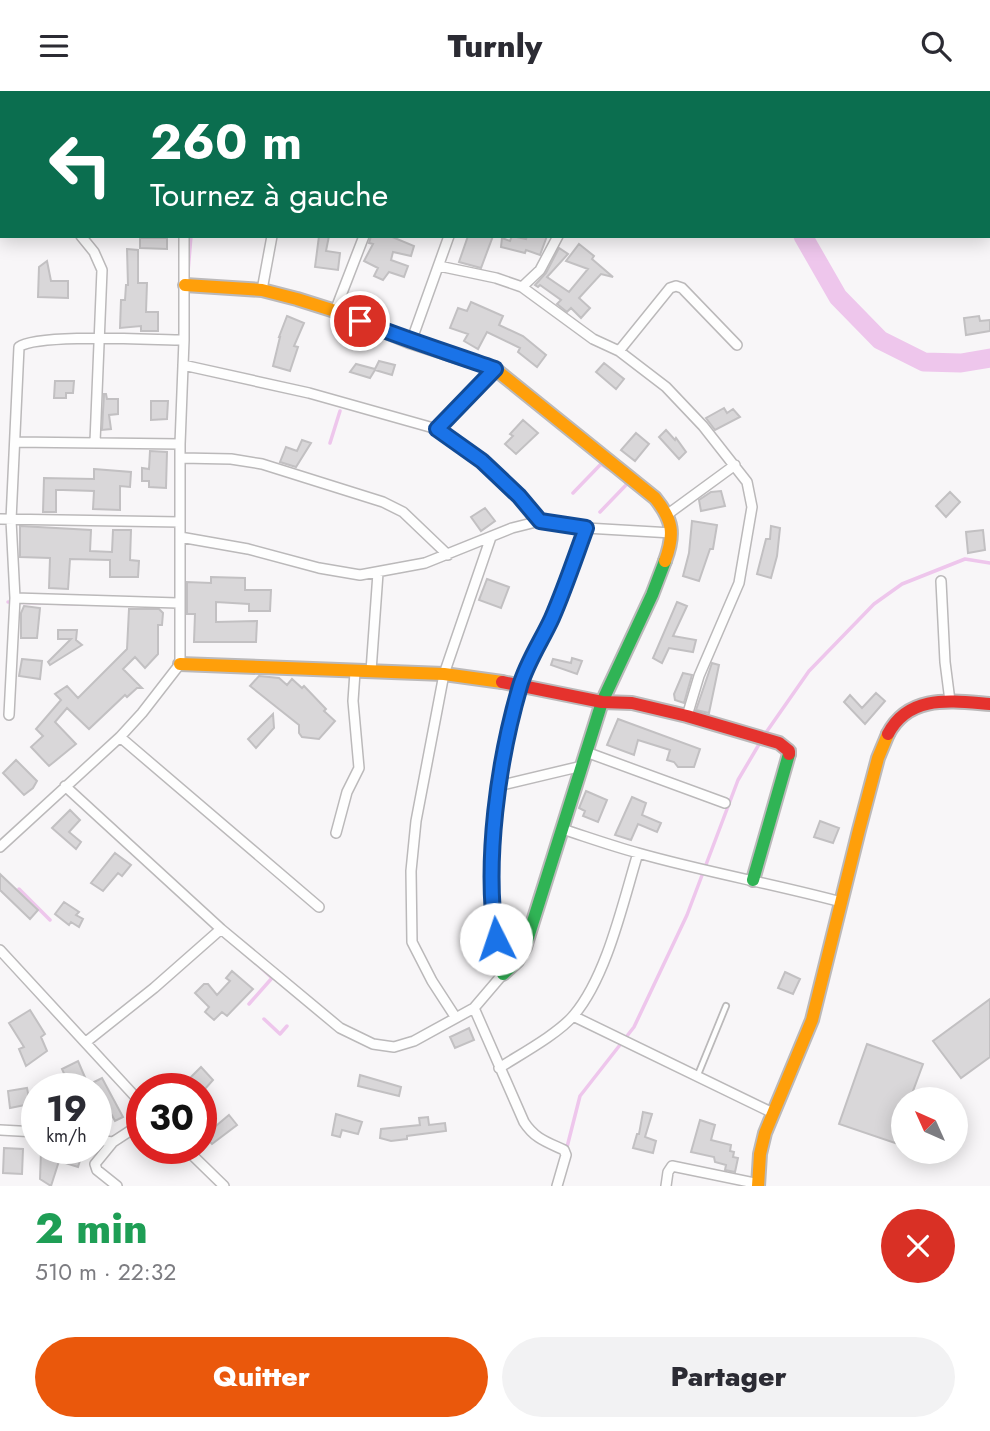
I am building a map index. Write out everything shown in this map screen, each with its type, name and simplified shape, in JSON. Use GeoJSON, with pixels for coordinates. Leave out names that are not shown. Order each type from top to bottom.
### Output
{"type":"FeatureCollection","features":[{"type":"Feature","properties":{"kind":"street"},"geometry":{"type":"LineString","coordinates":[[83,238],[94,252],[102,270],[95,442]]}},
{"type":"Feature","properties":{"kind":"street"},"geometry":{"type":"LineString","coordinates":[[0,847],[120,737],[180,664],[178,603],[186,285],[184,238]]}},
{"type":"Feature","properties":{"kind":"street"},"geometry":{"type":"LineString","coordinates":[[262,290],[272,238]]}},
{"type":"Feature","properties":{"kind":"street"},"geometry":{"type":"LineString","coordinates":[[335,311],[363,238]]}},
{"type":"Feature","properties":{"kind":"street"},"geometry":{"type":"LineString","coordinates":[[411,342],[448,238]]}},
{"type":"Feature","properties":{"kind":"street"},"geometry":{"type":"LineString","coordinates":[[522,287],[540,270],[557,238]]}},
{"type":"Feature","properties":{"kind":"street"},"geometry":{"type":"LineString","coordinates":[[439,267],[496,278],[522,287],[593,339],[619,351],[666,387],[703,426],[747,482],[752,507],[742,571],[731,605],[699,675],[687,716]]}},
{"type":"Feature","properties":{"kind":"street"},"geometry":{"type":"LineString","coordinates":[[65,786],[221,929],[340,1028],[373,1044],[394,1047],[414,1041],[474,1007],[517,961],[525,947],[602,702],[652,595],[670,548],[668,514],[655,498],[495,369],[411,342],[335,311],[262,290],[186,285]]}},
{"type":"Feature","properties":{"kind":"street"},"geometry":{"type":"LineString","coordinates":[[619,351],[670,288],[676,286],[682,288],[737,345]]}},
{"type":"Feature","properties":{"kind":"street"},"geometry":{"type":"LineString","coordinates":[[9,715],[15,598],[11,520],[19,347],[24,343],[34,342],[99,339],[184,340]]}},
{"type":"Feature","properties":{"kind":"street"},"geometry":{"type":"LineString","coordinates":[[183,365],[309,393],[437,429],[482,461],[519,496],[540,521]]}},
{"type":"Feature","properties":{"kind":"street"},"geometry":{"type":"LineString","coordinates":[[437,429],[495,369]]}},
{"type":"Feature","properties":{"kind":"street"},"geometry":{"type":"LineString","coordinates":[[15,443],[180,444]]}},
{"type":"Feature","properties":{"kind":"street"},"geometry":{"type":"LineString","coordinates":[[181,458],[232,459],[262,464],[383,502],[403,512],[448,555]]}},
{"type":"Feature","properties":{"kind":"street"},"geometry":{"type":"LineString","coordinates":[[668,514],[735,465]]}},
{"type":"Feature","properties":{"kind":"street"},"geometry":{"type":"LineString","coordinates":[[0,519],[180,522]]}},
{"type":"Feature","properties":{"kind":"street"},"geometry":{"type":"LineString","coordinates":[[180,537],[248,549],[344,573],[378,573],[425,563],[512,528],[540,521],[586,528],[671,533]]}},
{"type":"Feature","properties":{"kind":"street"},"geometry":{"type":"LineString","coordinates":[[503,974],[493,921],[493,834],[498,786],[521,684],[565,587],[586,528]]}},
{"type":"Feature","properties":{"kind":"street"},"geometry":{"type":"LineString","coordinates":[[456,1018],[432,981],[412,942],[411,871],[416,821],[444,674],[491,537]]}},
{"type":"Feature","properties":{"kind":"street"},"geometry":{"type":"LineString","coordinates":[[371,671],[378,573]]}},
{"type":"Feature","properties":{"kind":"street"},"geometry":{"type":"LineString","coordinates":[[941,581],[950,701]]}},
{"type":"Feature","properties":{"kind":"street"},"geometry":{"type":"LineString","coordinates":[[15,598],[178,603]]}},
{"type":"Feature","properties":{"kind":"street"},"geometry":{"type":"LineString","coordinates":[[180,664],[444,674],[521,684],[602,702],[632,703],[779,743],[789,751],[773,817],[753,880]]}},
{"type":"Feature","properties":{"kind":"street"},"geometry":{"type":"LineString","coordinates":[[336,833],[347,792],[360,760],[353,701],[355,671]]}},
{"type":"Feature","properties":{"kind":"street"},"geometry":{"type":"LineString","coordinates":[[666,1186],[668,1172],[672,1166],[759,1185],[761,1149],[773,1113],[804,1046],[861,818],[891,728],[900,716],[914,708],[950,701],[990,704]]}},
{"type":"Feature","properties":{"kind":"street"},"geometry":{"type":"LineString","coordinates":[[120,737],[319,907]]}},
{"type":"Feature","properties":{"kind":"street"},"geometry":{"type":"LineString","coordinates":[[586,752],[724,803]]}},
{"type":"Feature","properties":{"kind":"street"},"geometry":{"type":"LineString","coordinates":[[498,786],[582,766]]}},
{"type":"Feature","properties":{"kind":"street"},"geometry":{"type":"LineString","coordinates":[[562,829],[638,853],[841,902]]}},
{"type":"Feature","properties":{"kind":"street"},"geometry":{"type":"LineString","coordinates":[[499,1068],[573,1016],[590,992],[612,939],[638,853]]}},
{"type":"Feature","properties":{"kind":"street"},"geometry":{"type":"LineString","coordinates":[[86,1042],[154,988],[221,929]]}},
{"type":"Feature","properties":{"kind":"street"},"geometry":{"type":"LineString","coordinates":[[0,950],[126,1086]]}},
{"type":"Feature","properties":{"kind":"street"},"geometry":{"type":"LineString","coordinates":[[474,1007],[499,1068],[532,1135],[543,1143],[564,1150],[566,1155],[557,1186]]}},
{"type":"Feature","properties":{"kind":"street"},"geometry":{"type":"LineString","coordinates":[[573,1016],[773,1113]]}},
{"type":"Feature","properties":{"kind":"street"},"geometry":{"type":"LineString","coordinates":[[0,1130],[21,1131]]}},
{"type":"Feature","properties":{"kind":"street"},"geometry":{"type":"LineString","coordinates":[[117,1186],[97,1170],[95,1164],[113,1142],[126,1133]]}},
{"type":"Feature","properties":{"kind":"street"},"geometry":{"type":"LineString","coordinates":[[201,1164],[223,1186]]}},
{"type":"Feature","properties":{"kind":"lane"},"geometry":{"type":"LineString","coordinates":[[697,1078],[726,1006]]}},
{"type":"Feature","properties":{"kind":"building"},"geometry":{"type":"Polygon","coordinates":[[[140,238],[167,238],[167,249],[140,248],[140,238]]]}},
{"type":"Feature","properties":{"kind":"building"},"geometry":{"type":"Polygon","coordinates":[[[319,238],[329,238],[326,251],[340,253],[338,270],[315,267],[319,238]]]}},
{"type":"Feature","properties":{"kind":"building"},"geometry":{"type":"Polygon","coordinates":[[[370,238],[395,238],[414,246],[411,256],[393,252],[391,260],[408,266],[404,277],[389,272],[383,280],[374,276],[378,268],[364,261],[373,244],[369,243],[370,238]]]}},
{"type":"Feature","properties":{"kind":"building"},"geometry":{"type":"Polygon","coordinates":[[[467,238],[492,238],[481,268],[459,262],[467,238]]]}},
{"type":"Feature","properties":{"kind":"building"},"geometry":{"type":"Polygon","coordinates":[[[502,238],[510,241],[511,238],[546,238],[540,255],[501,247],[502,238]]]}},
{"type":"Feature","properties":{"kind":"building"},"geometry":{"type":"Polygon","coordinates":[[[579,244],[613,277],[601,274],[579,298],[590,308],[581,318],[571,308],[567,312],[557,304],[561,300],[540,285],[535,285],[546,273],[559,248],[568,254],[547,277],[569,292],[588,269],[566,261],[579,244]]]}},
{"type":"Feature","properties":{"kind":"building"},"geometry":{"type":"Polygon","coordinates":[[[127,249],[138,250],[138,283],[147,283],[146,312],[158,312],[158,331],[141,331],[141,326],[120,328],[121,300],[125,300],[128,285],[127,249]]]}},
{"type":"Feature","properties":{"kind":"building"},"geometry":{"type":"Polygon","coordinates":[[[47,261],[51,281],[68,281],[68,298],[38,297],[39,267],[47,261]]]}},
{"type":"Feature","properties":{"kind":"building"},"geometry":{"type":"Polygon","coordinates":[[[471,302],[503,316],[499,325],[523,336],[546,355],[537,367],[518,352],[520,348],[487,332],[478,349],[464,341],[468,334],[450,328],[458,308],[467,311],[471,302]]]}},
{"type":"Feature","properties":{"kind":"building"},"geometry":{"type":"Polygon","coordinates":[[[287,316],[304,323],[294,346],[298,347],[290,371],[273,366],[287,316]]]}},
{"type":"Feature","properties":{"kind":"building"},"geometry":{"type":"Polygon","coordinates":[[[979,316],[980,321],[990,320],[990,331],[966,335],[964,318],[979,316]]]}},
{"type":"Feature","properties":{"kind":"building"},"geometry":{"type":"Polygon","coordinates":[[[379,361],[395,365],[392,375],[375,370],[370,378],[350,372],[356,364],[375,369],[379,361]]]}},
{"type":"Feature","properties":{"kind":"building"},"geometry":{"type":"Polygon","coordinates":[[[604,363],[624,379],[616,389],[596,372],[604,363]]]}},
{"type":"Feature","properties":{"kind":"building"},"geometry":{"type":"Polygon","coordinates":[[[55,381],[74,381],[73,393],[66,393],[66,398],[54,398],[55,381]]]}},
{"type":"Feature","properties":{"kind":"building"},"geometry":{"type":"Polygon","coordinates":[[[104,394],[107,399],[118,399],[118,414],[109,415],[111,429],[102,430],[104,394]]]}},
{"type":"Feature","properties":{"kind":"building"},"geometry":{"type":"Polygon","coordinates":[[[151,401],[168,401],[167,419],[151,420],[151,401]]]}},
{"type":"Feature","properties":{"kind":"building"},"geometry":{"type":"Polygon","coordinates":[[[724,408],[727,413],[733,409],[740,417],[715,430],[706,418],[724,408]]]}},
{"type":"Feature","properties":{"kind":"building"},"geometry":{"type":"Polygon","coordinates":[[[523,420],[538,433],[516,454],[505,444],[523,420]]]}},
{"type":"Feature","properties":{"kind":"building"},"geometry":{"type":"Polygon","coordinates":[[[666,430],[686,452],[679,459],[659,437],[666,430]]]}},
{"type":"Feature","properties":{"kind":"building"},"geometry":{"type":"Polygon","coordinates":[[[636,433],[649,444],[635,461],[621,450],[636,433]]]}},
{"type":"Feature","properties":{"kind":"building"},"geometry":{"type":"Polygon","coordinates":[[[302,440],[311,443],[296,467],[280,462],[286,447],[297,451],[302,440]]]}},
{"type":"Feature","properties":{"kind":"building"},"geometry":{"type":"Polygon","coordinates":[[[150,451],[167,452],[166,488],[149,487],[149,481],[142,481],[142,468],[149,469],[150,451]]]}},
{"type":"Feature","properties":{"kind":"building"},"geometry":{"type":"Polygon","coordinates":[[[94,469],[131,472],[130,487],[120,486],[120,510],[93,509],[94,491],[56,490],[56,512],[43,512],[44,478],[94,479],[94,469]]]}},
{"type":"Feature","properties":{"kind":"building"},"geometry":{"type":"Polygon","coordinates":[[[721,491],[725,506],[701,511],[699,500],[711,492],[721,491]]]}},
{"type":"Feature","properties":{"kind":"building"},"geometry":{"type":"Polygon","coordinates":[[[950,492],[960,502],[946,517],[936,506],[950,492]]]}},
{"type":"Feature","properties":{"kind":"building"},"geometry":{"type":"Polygon","coordinates":[[[485,508],[495,521],[481,531],[471,517],[485,508]]]}},
{"type":"Feature","properties":{"kind":"building"},"geometry":{"type":"Polygon","coordinates":[[[692,521],[717,525],[713,549],[710,549],[699,581],[683,576],[689,553],[692,521]]]}},
{"type":"Feature","properties":{"kind":"building"},"geometry":{"type":"Polygon","coordinates":[[[20,526],[91,530],[90,551],[112,552],[113,530],[131,530],[130,560],[139,561],[138,577],[110,577],[110,560],[70,559],[68,589],[49,588],[50,558],[20,557],[20,526]]]}},
{"type":"Feature","properties":{"kind":"building"},"geometry":{"type":"Polygon","coordinates":[[[771,526],[780,528],[771,578],[757,574],[766,539],[770,539],[771,526]]]}},
{"type":"Feature","properties":{"kind":"building"},"geometry":{"type":"Polygon","coordinates":[[[983,530],[985,550],[968,553],[966,532],[983,530]]]}},
{"type":"Feature","properties":{"kind":"building"},"geometry":{"type":"Polygon","coordinates":[[[211,577],[245,578],[245,590],[271,590],[270,611],[249,611],[249,604],[216,602],[216,622],[257,621],[256,642],[194,642],[195,614],[187,614],[187,582],[211,583],[211,577]]]}},
{"type":"Feature","properties":{"kind":"building"},"geometry":{"type":"Polygon","coordinates":[[[487,579],[509,587],[501,608],[479,600],[487,579]]]}},
{"type":"Feature","properties":{"kind":"building"},"geometry":{"type":"Polygon","coordinates":[[[677,602],[687,606],[673,636],[696,640],[693,652],[669,648],[662,663],[653,658],[677,602]]]}},
{"type":"Feature","properties":{"kind":"building"},"geometry":{"type":"Polygon","coordinates":[[[24,606],[40,608],[37,638],[21,638],[21,613],[24,606]]]}},
{"type":"Feature","properties":{"kind":"building"},"geometry":{"type":"Polygon","coordinates":[[[129,609],[159,609],[163,613],[162,625],[158,625],[158,654],[145,668],[135,657],[123,669],[142,688],[137,688],[127,697],[125,695],[89,729],[67,708],[55,722],[76,744],[49,766],[31,747],[43,736],[36,729],[61,700],[55,694],[67,686],[78,698],[127,649],[129,609]]]}},
{"type":"Feature","properties":{"kind":"building"},"geometry":{"type":"Polygon","coordinates":[[[58,630],[77,630],[76,640],[82,645],[50,665],[48,662],[71,639],[58,639],[58,630]]]}},
{"type":"Feature","properties":{"kind":"building"},"geometry":{"type":"Polygon","coordinates":[[[572,658],[582,661],[577,674],[551,665],[553,659],[571,663],[572,658]]]}},
{"type":"Feature","properties":{"kind":"building"},"geometry":{"type":"Polygon","coordinates":[[[22,659],[42,661],[40,679],[19,676],[22,659]]]}},
{"type":"Feature","properties":{"kind":"building"},"geometry":{"type":"Polygon","coordinates":[[[712,663],[719,665],[709,713],[696,710],[712,663]]]}},
{"type":"Feature","properties":{"kind":"building"},"geometry":{"type":"Polygon","coordinates":[[[683,673],[692,675],[684,703],[675,700],[674,694],[683,673]]]}},
{"type":"Feature","properties":{"kind":"building"},"geometry":{"type":"Polygon","coordinates":[[[259,676],[279,678],[287,685],[292,679],[302,688],[304,686],[335,721],[319,739],[302,737],[299,725],[250,686],[259,676]]]}},
{"type":"Feature","properties":{"kind":"building"},"geometry":{"type":"Polygon","coordinates":[[[876,693],[885,701],[865,724],[844,702],[850,695],[862,708],[876,693]]]}},
{"type":"Feature","properties":{"kind":"building"},"geometry":{"type":"Polygon","coordinates":[[[273,714],[274,728],[256,748],[248,739],[273,714]]]}},
{"type":"Feature","properties":{"kind":"building"},"geometry":{"type":"Polygon","coordinates":[[[618,719],[700,749],[694,767],[678,767],[667,760],[670,750],[638,740],[634,755],[607,745],[618,719]]]}},
{"type":"Feature","properties":{"kind":"building"},"geometry":{"type":"Polygon","coordinates":[[[16,760],[37,781],[24,795],[3,773],[16,760]]]}},
{"type":"Feature","properties":{"kind":"building"},"geometry":{"type":"Polygon","coordinates":[[[586,791],[607,800],[598,822],[583,816],[585,811],[579,808],[586,791]]]}},
{"type":"Feature","properties":{"kind":"building"},"geometry":{"type":"Polygon","coordinates":[[[632,797],[646,803],[642,815],[661,823],[657,832],[638,824],[631,840],[615,835],[632,797]]]}},
{"type":"Feature","properties":{"kind":"building"},"geometry":{"type":"Polygon","coordinates":[[[70,810],[80,820],[69,832],[81,842],[76,849],[52,828],[70,810]]]}},
{"type":"Feature","properties":{"kind":"building"},"geometry":{"type":"Polygon","coordinates":[[[820,821],[839,828],[833,843],[814,837],[820,821]]]}},
{"type":"Feature","properties":{"kind":"building"},"geometry":{"type":"Polygon","coordinates":[[[115,853],[131,865],[122,876],[118,873],[103,891],[91,883],[115,853]]]}},
{"type":"Feature","properties":{"kind":"building"},"geometry":{"type":"Polygon","coordinates":[[[0,874],[38,910],[30,919],[0,890],[0,874]]]}},
{"type":"Feature","properties":{"kind":"building"},"geometry":{"type":"Polygon","coordinates":[[[64,902],[79,912],[76,915],[83,919],[79,927],[71,922],[69,925],[55,914],[64,902]]]}},
{"type":"Feature","properties":{"kind":"building"},"geometry":{"type":"Polygon","coordinates":[[[232,971],[253,989],[227,1016],[222,1012],[214,1020],[205,1012],[209,1007],[195,993],[204,984],[208,984],[217,995],[230,981],[226,978],[232,971]]]}},
{"type":"Feature","properties":{"kind":"building"},"geometry":{"type":"Polygon","coordinates":[[[785,972],[800,979],[793,994],[778,988],[785,972]]]}},
{"type":"Feature","properties":{"kind":"building"},"geometry":{"type":"Polygon","coordinates":[[[990,999],[990,1057],[961,1078],[933,1041],[990,999]]]}},
{"type":"Feature","properties":{"kind":"building"},"geometry":{"type":"Polygon","coordinates":[[[30,1010],[45,1034],[41,1037],[47,1051],[26,1066],[19,1049],[24,1047],[9,1023],[30,1010]]]}},
{"type":"Feature","properties":{"kind":"building"},"geometry":{"type":"Polygon","coordinates":[[[469,1028],[474,1040],[455,1048],[450,1037],[469,1028]]]}},
{"type":"Feature","properties":{"kind":"building"},"geometry":{"type":"Polygon","coordinates":[[[867,1044],[923,1064],[914,1087],[891,1087],[891,1142],[839,1124],[867,1044]]]}},
{"type":"Feature","properties":{"kind":"building"},"geometry":{"type":"Polygon","coordinates":[[[78,1061],[83,1073],[64,1073],[62,1069],[78,1061]]]}},
{"type":"Feature","properties":{"kind":"building"},"geometry":{"type":"Polygon","coordinates":[[[201,1067],[207,1073],[195,1073],[201,1067]]]}},
{"type":"Feature","properties":{"kind":"building"},"geometry":{"type":"Polygon","coordinates":[[[360,1075],[401,1087],[399,1096],[358,1086],[360,1075]]]}},
{"type":"Feature","properties":{"kind":"building"},"geometry":{"type":"Polygon","coordinates":[[[21,1089],[21,1106],[10,1108],[8,1091],[21,1089]]]}},
{"type":"Feature","properties":{"kind":"building"},"geometry":{"type":"Polygon","coordinates":[[[112,1097],[123,1117],[115,1121],[112,1115],[112,1097]]]}},
{"type":"Feature","properties":{"kind":"building"},"geometry":{"type":"Polygon","coordinates":[[[643,1112],[652,1114],[645,1137],[656,1141],[653,1153],[633,1148],[643,1112]]]}},
{"type":"Feature","properties":{"kind":"building"},"geometry":{"type":"Polygon","coordinates":[[[336,1114],[362,1122],[358,1134],[342,1130],[340,1137],[332,1135],[336,1114]]]}},
{"type":"Feature","properties":{"kind":"building"},"geometry":{"type":"Polygon","coordinates":[[[229,1115],[237,1125],[217,1140],[217,1125],[229,1115]]]}},
{"type":"Feature","properties":{"kind":"building"},"geometry":{"type":"Polygon","coordinates":[[[428,1117],[429,1125],[445,1123],[446,1131],[391,1141],[380,1138],[381,1129],[420,1125],[419,1118],[428,1117]]]}},
{"type":"Feature","properties":{"kind":"building"},"geometry":{"type":"Polygon","coordinates":[[[700,1120],[715,1125],[711,1140],[731,1145],[733,1157],[738,1158],[735,1172],[725,1170],[726,1165],[715,1162],[714,1157],[691,1152],[700,1120]]]}},
{"type":"Feature","properties":{"kind":"building"},"geometry":{"type":"Polygon","coordinates":[[[4,1148],[21,1149],[22,1174],[3,1173],[4,1148]]]}},
{"type":"Feature","properties":{"kind":"building"},"geometry":{"type":"Polygon","coordinates":[[[41,1164],[58,1164],[51,1186],[40,1179],[41,1164]]]}},
{"type":"Feature","properties":{"kind":"waterway"},"geometry":{"type":"LineString","coordinates":[[188,272],[191,238]]}},
{"type":"Feature","properties":{"kind":"waterway"},"geometry":{"type":"LineString","coordinates":[[804,238],[838,297],[880,340],[924,362],[961,363],[990,358]]}},
{"type":"Feature","properties":{"kind":"waterway"},"geometry":{"type":"LineString","coordinates":[[330,443],[340,411]]}},
{"type":"Feature","properties":{"kind":"waterway"},"geometry":{"type":"LineString","coordinates":[[573,493],[601,464],[612,471]]}},
{"type":"Feature","properties":{"kind":"waterway"},"geometry":{"type":"LineString","coordinates":[[600,512],[627,484],[624,480]]}},
{"type":"Feature","properties":{"kind":"waterway"},"geometry":{"type":"LineString","coordinates":[[765,734],[809,671],[874,604],[902,584],[965,559],[990,563]]}},
{"type":"Feature","properties":{"kind":"waterway"},"geometry":{"type":"LineString","coordinates":[[8,602],[83,604]]}},
{"type":"Feature","properties":{"kind":"waterway"},"geometry":{"type":"LineString","coordinates":[[566,1151],[580,1096],[634,1027],[687,915],[738,780],[761,741]]}},
{"type":"Feature","properties":{"kind":"waterway"},"geometry":{"type":"LineString","coordinates":[[19,889],[50,920]]}},
{"type":"Feature","properties":{"kind":"waterway"},"geometry":{"type":"LineString","coordinates":[[249,1004],[272,978],[256,963]]}},
{"type":"Feature","properties":{"kind":"waterway"},"geometry":{"type":"LineString","coordinates":[[264,1019],[280,1034],[287,1026]]}},
{"type":"Feature","properties":{"kind":"traffic: fast"},"geometry":{"type":"LineString","coordinates":[[503,974],[517,961],[525,947],[602,702],[665,561]]}},
{"type":"Feature","properties":{"kind":"traffic: fast"},"geometry":{"type":"LineString","coordinates":[[753,880],[789,754]]}},
{"type":"Feature","properties":{"kind":"traffic: slow"},"geometry":{"type":"LineString","coordinates":[[185,285],[262,290],[297,299],[335,311],[411,342],[495,369],[655,498],[669,520],[671,535],[665,561]]}},
{"type":"Feature","properties":{"kind":"traffic: slow"},"geometry":{"type":"LineString","coordinates":[[180,664],[444,674],[502,682]]}},
{"type":"Feature","properties":{"kind":"traffic: slow"},"geometry":{"type":"LineString","coordinates":[[758,1186],[760,1154],[765,1133],[812,1020],[878,758],[888,734]]}},
{"type":"Feature","properties":{"kind":"traffic: jam"},"geometry":{"type":"LineString","coordinates":[[502,682],[602,702],[632,703],[687,716],[779,743],[789,754]]}},
{"type":"Feature","properties":{"kind":"traffic: jam"},"geometry":{"type":"LineString","coordinates":[[888,734],[897,721],[919,706],[946,702],[990,704]]}},
{"type":"Feature","properties":{"kind":"route"},"geometry":{"type":"LineString","coordinates":[[360,321],[411,342],[495,369],[437,429],[482,461],[519,496],[540,521],[586,528],[565,587],[521,684],[498,786],[493,834],[493,921],[496,939]]}}]}
